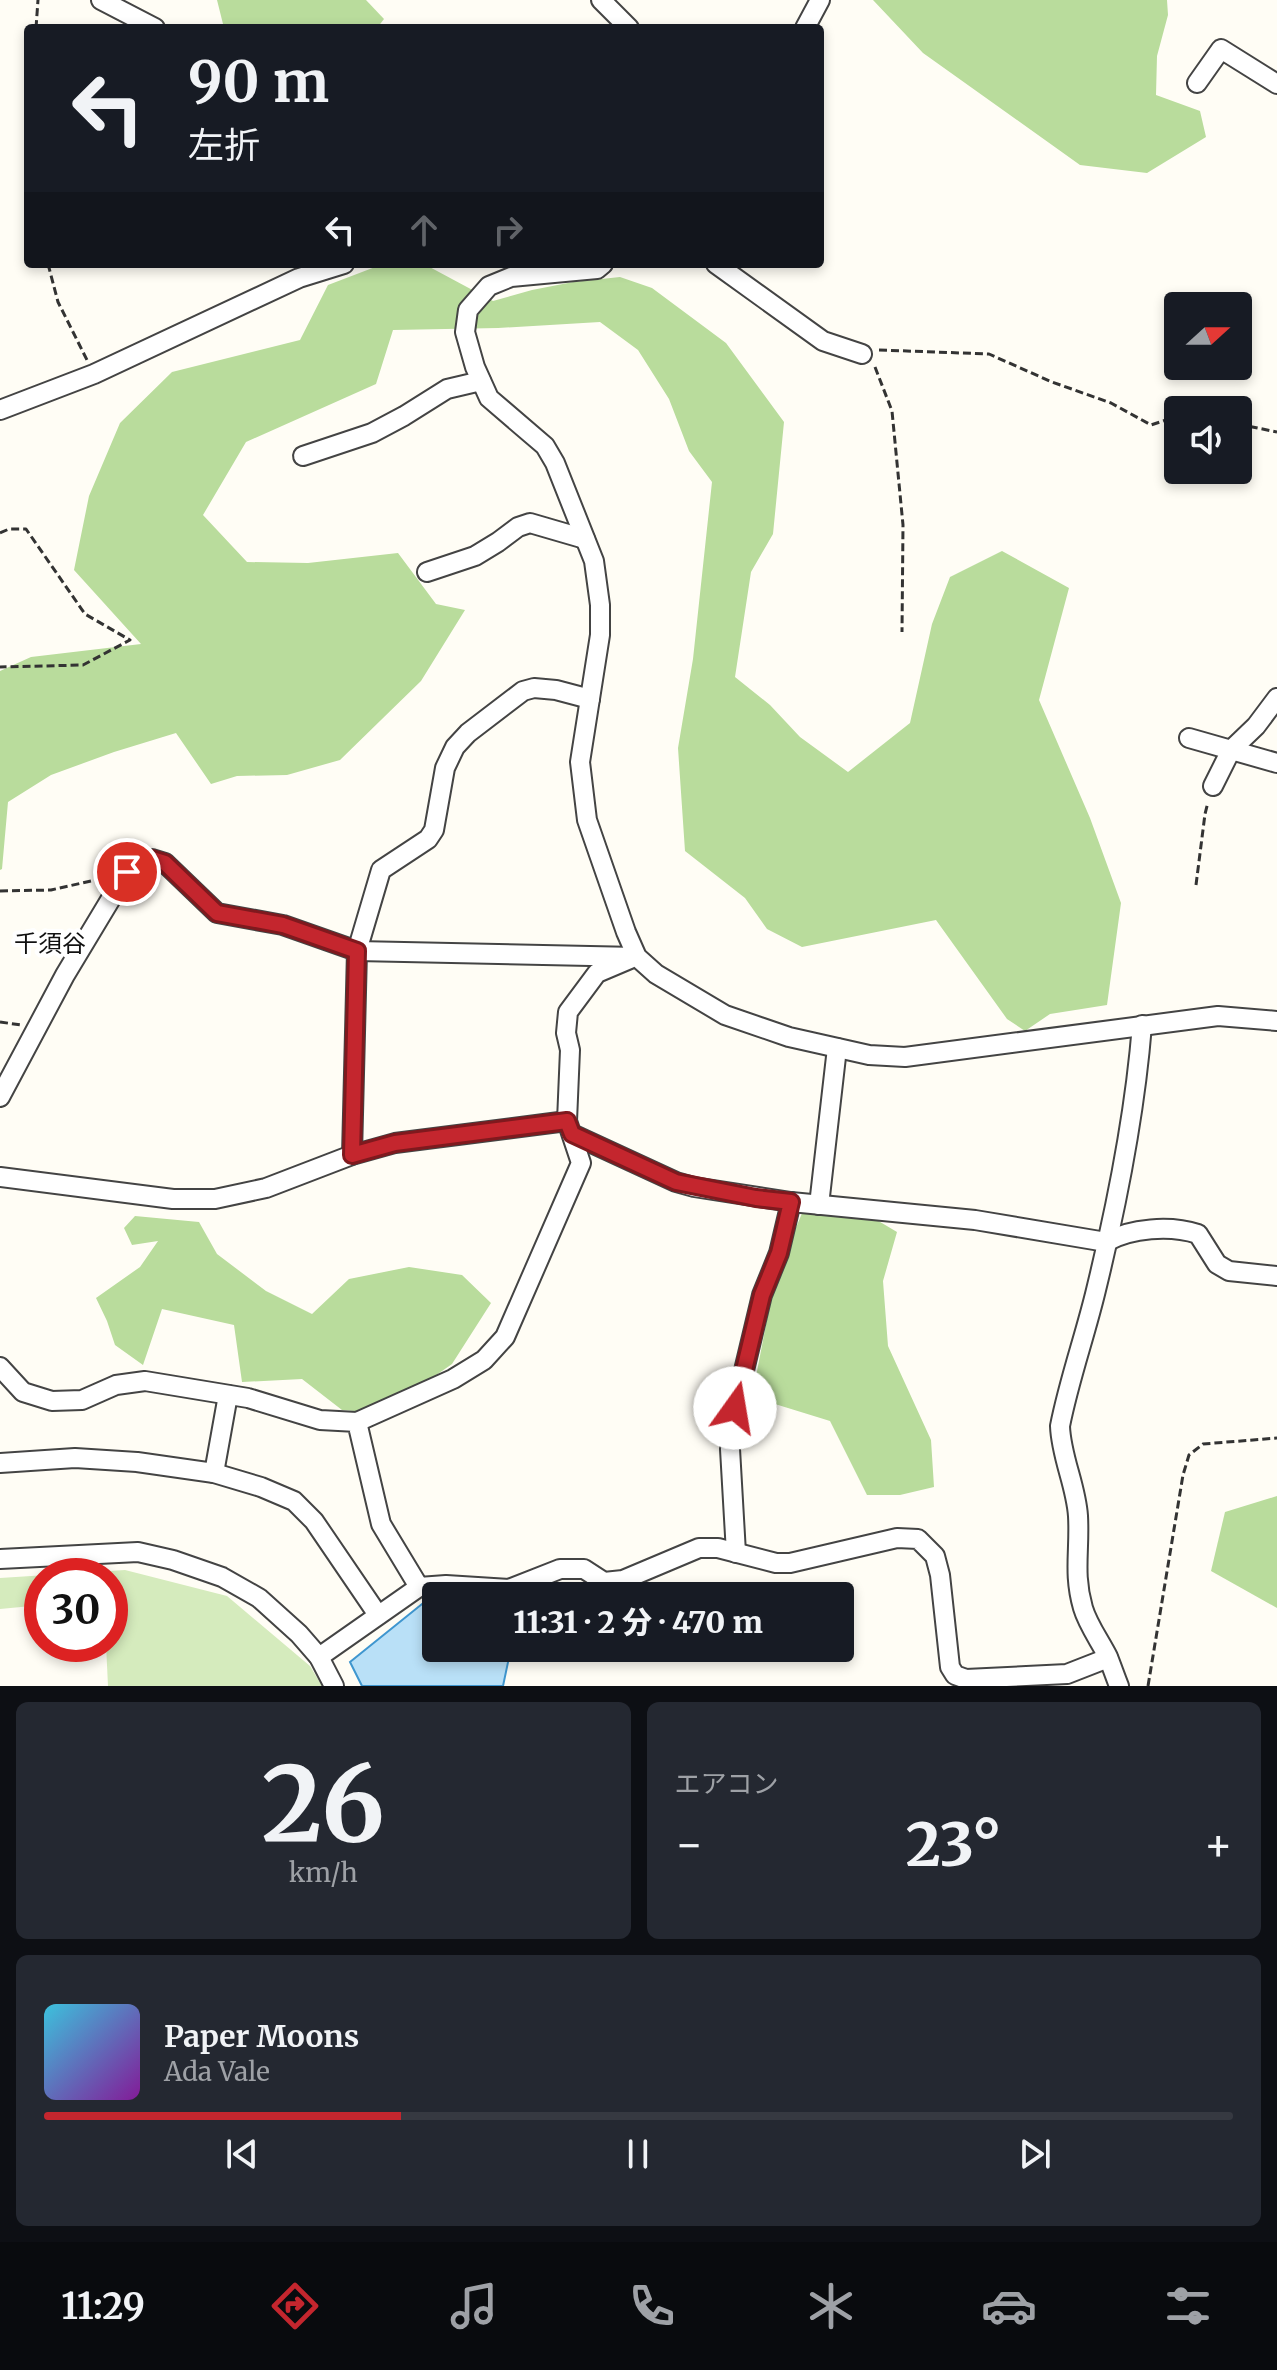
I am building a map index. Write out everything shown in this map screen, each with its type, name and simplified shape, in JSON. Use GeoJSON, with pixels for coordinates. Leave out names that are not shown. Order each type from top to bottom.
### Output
{"type":"FeatureCollection","features":[{"type":"Feature","properties":{"kind":"street"},"geometry":{"type":"LineString","coordinates":[[101,0],[147,24]]}},
{"type":"Feature","properties":{"kind":"street"},"geometry":{"type":"LineString","coordinates":[[601,0],[625,24]]}},
{"type":"Feature","properties":{"kind":"street"},"geometry":{"type":"LineString","coordinates":[[807,24],[818,1]]}},
{"type":"Feature","properties":{"kind":"street"},"geometry":{"type":"LineString","coordinates":[[1197,83],[1221,49],[1277,84]]}},
{"type":"Feature","properties":{"kind":"street"},"geometry":{"type":"LineString","coordinates":[[0,410],[94,374],[299,278],[331,268]]}},
{"type":"Feature","properties":{"kind":"street"},"geometry":{"type":"LineString","coordinates":[[598,268],[511,277],[489,286],[468,310],[465,332],[489,398],[545,446],[555,463],[594,561],[600,605],[600,635],[580,762],[587,820],[637,957],[656,974],[725,1015],[789,1037],[869,1055],[905,1057],[1218,1016],[1277,1021]]}},
{"type":"Feature","properties":{"kind":"street"},"geometry":{"type":"LineString","coordinates":[[722,268],[823,341],[862,354]]}},
{"type":"Feature","properties":{"kind":"street"},"geometry":{"type":"LineString","coordinates":[[303,456],[372,433],[447,389],[481,381]]}},
{"type":"Feature","properties":{"kind":"street"},"geometry":{"type":"LineString","coordinates":[[427,572],[475,556],[518,527],[530,523],[585,539]]}},
{"type":"Feature","properties":{"kind":"street"},"geometry":{"type":"LineString","coordinates":[[352,1155],[357,951],[381,870],[428,839],[434,830],[445,768],[461,740],[523,691],[534,688],[556,690],[590,699]]}},
{"type":"Feature","properties":{"kind":"street"},"geometry":{"type":"LineString","coordinates":[[1213,786],[1231,750],[1256,726],[1277,698]]}},
{"type":"Feature","properties":{"kind":"street"},"geometry":{"type":"LineString","coordinates":[[1189,738],[1277,763]]}},
{"type":"Feature","properties":{"kind":"street"},"geometry":{"type":"LineString","coordinates":[[0,1097],[65,975],[127,872],[137,864],[152,859],[165,863],[217,913],[283,925],[357,951],[637,957]]}},
{"type":"Feature","properties":{"kind":"street"},"geometry":{"type":"LineString","coordinates":[[2,1373],[23,1392],[52,1401],[82,1400],[116,1385],[145,1381],[248,1398],[320,1420],[357,1422],[453,1379],[484,1360],[505,1337],[581,1163],[569,1128],[568,1012],[597,973],[637,957]]}},
{"type":"Feature","properties":{"kind":"street"},"geometry":{"type":"LineString","coordinates":[[1119,1686],[1084,1613],[1078,1590],[1078,1516],[1061,1448],[1060,1426],[1096,1289],[1120,1174],[1139,1065],[1142,1025]]}},
{"type":"Feature","properties":{"kind":"street"},"geometry":{"type":"LineString","coordinates":[[819,1205],[837,1048]]}},
{"type":"Feature","properties":{"kind":"street"},"geometry":{"type":"LineString","coordinates":[[0,1177],[173,1199],[215,1199],[266,1188],[352,1155],[395,1143],[569,1128],[676,1182],[756,1198],[975,1220],[1106,1242],[1122,1233],[1182,1229],[1198,1234],[1217,1264],[1229,1271],[1277,1276]]}},
{"type":"Feature","properties":{"kind":"street"},"geometry":{"type":"LineString","coordinates":[[736,1553],[730,1449],[735,1408],[762,1295],[779,1253],[791,1202]]}},
{"type":"Feature","properties":{"kind":"street"},"geometry":{"type":"LineString","coordinates":[[214,1473],[228,1395]]}},
{"type":"Feature","properties":{"kind":"street"},"geometry":{"type":"LineString","coordinates":[[357,1422],[381,1524],[419,1587]]}},
{"type":"Feature","properties":{"kind":"street"},"geometry":{"type":"LineString","coordinates":[[0,1463],[75,1458],[137,1462],[214,1473],[261,1487],[294,1501],[314,1521],[378,1615]]}},
{"type":"Feature","properties":{"kind":"street"},"geometry":{"type":"LineString","coordinates":[[319,1657],[419,1587],[446,1585],[509,1589],[560,1569],[584,1569],[604,1582],[623,1580],[699,1548],[718,1548],[776,1563],[790,1563],[897,1538],[918,1539],[935,1556],[940,1575],[950,1667],[955,1675],[966,1679],[1067,1674],[1108,1658]]}},
{"type":"Feature","properties":{"kind":"street"},"geometry":{"type":"LineString","coordinates":[[0,1559],[138,1552],[222,1577],[259,1598],[299,1634],[319,1657],[334,1686]]}},
{"type":"Feature","properties":{"kind":"path"},"geometry":{"type":"LineString","coordinates":[[36,24],[38,0]]}},
{"type":"Feature","properties":{"kind":"path"},"geometry":{"type":"LineString","coordinates":[[49,268],[58,302],[94,374]]}},
{"type":"Feature","properties":{"kind":"path"},"geometry":{"type":"LineString","coordinates":[[902,632],[903,525],[892,411],[876,368],[862,354],[876,350],[989,354],[1052,382],[1111,403],[1151,425],[1164,421]]}},
{"type":"Feature","properties":{"kind":"path"},"geometry":{"type":"LineString","coordinates":[[1252,427],[1277,432]]}},
{"type":"Feature","properties":{"kind":"path"},"geometry":{"type":"LineString","coordinates":[[0,533],[9,529],[26,529],[85,614],[130,640],[83,665],[0,667]]}},
{"type":"Feature","properties":{"kind":"path"},"geometry":{"type":"LineString","coordinates":[[1196,885],[1205,814],[1213,786]]}},
{"type":"Feature","properties":{"kind":"path"},"geometry":{"type":"LineString","coordinates":[[0,891],[51,890],[127,872]]}},
{"type":"Feature","properties":{"kind":"path"},"geometry":{"type":"LineString","coordinates":[[1148,1686],[1183,1475],[1189,1455],[1203,1444],[1277,1438]]}},
{"type":"Feature","properties":{"kind":"green space"},"geometry":{"type":"Polygon","coordinates":[[[217,0],[366,0],[384,19],[380,24],[223,24],[217,0]]]}},
{"type":"Feature","properties":{"kind":"green space"},"geometry":{"type":"Polygon","coordinates":[[[873,0],[1167,0],[1168,15],[1157,56],[1156,95],[1200,111],[1206,137],[1147,173],[1080,165],[923,53],[873,0]]]}},
{"type":"Feature","properties":{"kind":"green space"},"geometry":{"type":"Polygon","coordinates":[[[373,268],[431,268],[493,301],[573,282],[620,277],[652,288],[726,343],[784,422],[773,534],[751,572],[735,677],[770,705],[800,737],[848,772],[910,723],[932,624],[950,577],[1002,551],[1069,588],[1039,700],[1090,818],[1121,903],[1107,1005],[1050,1014],[1025,1031],[1007,1019],[936,920],[802,947],[767,929],[745,898],[685,851],[678,748],[693,659],[712,482],[689,451],[669,399],[638,350],[600,322],[393,330],[376,384],[246,442],[203,515],[247,562],[308,563],[398,553],[436,604],[465,610],[421,681],[340,760],[287,775],[237,776],[211,784],[176,733],[114,752],[51,775],[8,802],[0,870],[0,671],[31,657],[141,644],[74,570],[89,496],[120,423],[172,372],[300,340],[328,285],[373,268]]]}},
{"type":"Feature","properties":{"kind":"green space"},"geometry":{"type":"Polygon","coordinates":[[[805,1206],[865,1213],[897,1232],[883,1281],[888,1346],[931,1440],[934,1487],[900,1495],[867,1495],[830,1421],[752,1397],[775,1278],[805,1206]]]}},
{"type":"Feature","properties":{"kind":"green space"},"geometry":{"type":"Polygon","coordinates":[[[135,1216],[199,1222],[217,1254],[266,1291],[312,1314],[349,1279],[409,1267],[462,1275],[491,1303],[452,1364],[382,1413],[342,1410],[302,1379],[242,1382],[234,1325],[162,1309],[143,1365],[115,1345],[96,1298],[140,1267],[158,1241],[132,1245],[124,1228],[135,1216]]]}},
{"type":"Feature","properties":{"kind":"green space"},"geometry":{"type":"Polygon","coordinates":[[[1277,1496],[1277,1608],[1211,1571],[1225,1512],[1277,1496]]]}},
{"type":"Feature","properties":{"kind":"green space"},"geometry":{"type":"Polygon","coordinates":[[[128,1571],[227,1596],[310,1666],[322,1686],[108,1686],[107,1662],[128,1662],[128,1571]]]}},
{"type":"Feature","properties":{"kind":"green space"},"geometry":{"type":"Polygon","coordinates":[[[24,1576],[24,1607],[0,1609],[0,1578],[24,1576]]]}},
{"type":"Feature","properties":{"kind":"water"},"geometry":{"type":"Polygon","coordinates":[[[422,1604],[422,1662],[508,1662],[503,1686],[362,1686],[350,1662],[422,1604]]]}},
{"type":"Feature","properties":{"kind":"district","name":"千須谷"},"geometry":{"type":"Point","coordinates":[50,944]}},
{"type":"Feature","properties":{"kind":"route"},"geometry":{"type":"LineString","coordinates":[[127,872],[137,864],[152,859],[165,863],[217,913],[283,925],[357,951],[352,1155],[395,1143],[567,1121],[572,1134],[676,1182],[791,1202],[779,1253],[762,1295],[735,1408]]}}]}
